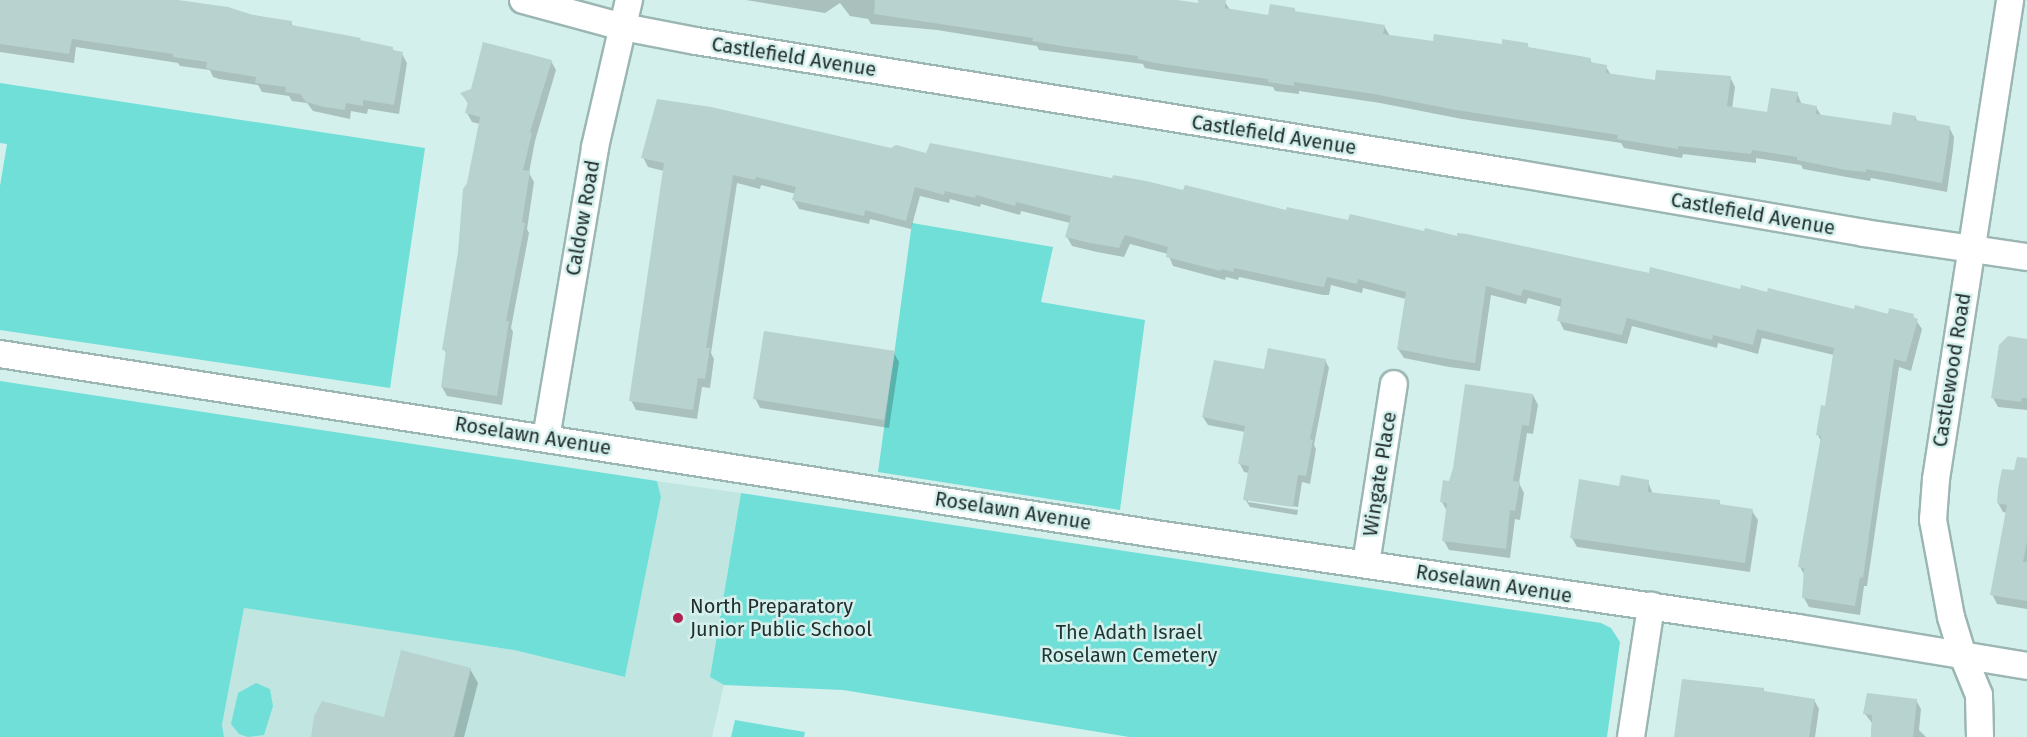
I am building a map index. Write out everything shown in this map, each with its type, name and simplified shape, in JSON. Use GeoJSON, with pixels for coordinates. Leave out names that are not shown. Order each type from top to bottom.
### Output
{"type":"FeatureCollection","features":[{"type":"Feature","properties":{"kind":"street","name":"Castlefield Avenue"},"geometry":{"type":"LineString","coordinates":[[523,0],[622,27],[696,42],[2027,257]]}},
{"type":"Feature","properties":{"kind":"street","name":"Caldow Road"},"geometry":{"type":"LineString","coordinates":[[546,438],[595,147],[629,0]]}},
{"type":"Feature","properties":{"kind":"street","name":"Castlewood Road"},"geometry":{"type":"LineString","coordinates":[[1980,737],[1979,694],[1963,656],[1951,617],[1933,520],[1936,479],[2010,0]]}},
{"type":"Feature","properties":{"kind":"street","name":"Roselawn Avenue"},"geometry":{"type":"LineString","coordinates":[[0,354],[1133,530],[1651,606],[2027,666]]}},
{"type":"Feature","properties":{"kind":"street","name":"Wingate Place"},"geometry":{"type":"LineString","coordinates":[[1366,564],[1394,384]]}},
{"type":"Feature","properties":{"kind":"street"},"geometry":{"type":"LineString","coordinates":[[1631,737],[1651,606]]}},
{"type":"Feature","properties":{"kind":"shaded area","name":"North Preparatory Junior Public School"},"geometry":{"type":"Polygon","coordinates":[[[657,481],[741,493],[710,677],[724,685],[712,737],[224,737],[222,725],[244,608],[514,650],[625,677],[661,497],[657,481]]]}},
{"type":"Feature","properties":{"kind":"green space"},"geometry":{"type":"Polygon","coordinates":[[[0,83],[425,148],[390,388],[0,330],[0,186],[7,144],[0,143],[0,83]]]}},
{"type":"Feature","properties":{"kind":"green space"},"geometry":{"type":"Polygon","coordinates":[[[912,223],[1053,247],[1041,302],[1145,320],[1120,510],[878,472],[912,223]]]}},
{"type":"Feature","properties":{"kind":"green space"},"geometry":{"type":"Polygon","coordinates":[[[0,381],[657,481],[661,497],[625,677],[514,650],[244,608],[222,725],[224,737],[0,737],[0,381]]]}},
{"type":"Feature","properties":{"kind":"green space","name":"The Adath Israel Roselawn Cemetery"},"geometry":{"type":"Polygon","coordinates":[[[741,493],[1601,623],[1611,628],[1620,642],[1607,737],[1129,737],[843,690],[724,685],[710,677],[741,493]]]}},
{"type":"Feature","properties":{"kind":"green space"},"geometry":{"type":"Polygon","coordinates":[[[256,683],[270,689],[273,706],[264,735],[248,737],[239,734],[231,724],[238,693],[256,683]]]}},
{"type":"Feature","properties":{"kind":"green space"},"geometry":{"type":"Polygon","coordinates":[[[735,720],[805,732],[804,737],[731,737],[735,720]]]}},
{"type":"Feature","properties":{"kind":"building"},"geometry":{"type":"Polygon","coordinates":[[[0,0],[178,0],[228,7],[253,15],[292,21],[291,25],[361,38],[360,40],[393,47],[393,50],[403,52],[394,105],[363,100],[363,106],[346,103],[345,110],[324,107],[306,102],[300,94],[285,92],[286,87],[255,83],[256,77],[213,70],[206,68],[207,62],[173,57],[173,54],[72,39],[69,54],[0,44],[0,0]]]}},
{"type":"Feature","properties":{"kind":"building"},"geometry":{"type":"Polygon","coordinates":[[[875,0],[1177,0],[1198,3],[1198,0],[1226,0],[1225,8],[1268,15],[1270,4],[1295,8],[1294,11],[1385,25],[1383,34],[1433,41],[1434,34],[1502,44],[1502,39],[1528,43],[1528,47],[1591,58],[1590,62],[1607,65],[1606,73],[1655,80],[1656,70],[1731,76],[1727,106],[1767,112],[1771,88],[1798,92],[1796,102],[1817,106],[1816,114],[1891,125],[1893,112],[1916,116],[1915,120],[1950,126],[1949,139],[1942,183],[1866,169],[1866,172],[1846,170],[1797,160],[1797,157],[1752,150],[1751,154],[1678,146],[1678,149],[1617,139],[1618,135],[1456,110],[1374,94],[1294,82],[1294,86],[1268,82],[1268,79],[1155,63],[1138,59],[1138,56],[1068,47],[1032,41],[1033,38],[874,14],[875,0]]]}},
{"type":"Feature","properties":{"kind":"building"},"geometry":{"type":"Polygon","coordinates":[[[483,42],[552,60],[530,132],[532,133],[523,170],[530,171],[522,222],[525,223],[506,321],[509,321],[497,396],[441,387],[446,350],[442,350],[458,252],[463,189],[467,183],[480,117],[465,113],[468,102],[460,93],[471,89],[483,42]]]}},
{"type":"Feature","properties":{"kind":"building"},"geometry":{"type":"Polygon","coordinates":[[[657,99],[711,107],[891,148],[896,145],[926,153],[930,143],[1112,178],[1113,175],[1146,181],[1183,190],[1185,185],[1286,210],[1287,207],[1348,220],[1350,214],[1424,231],[1425,228],[1457,236],[1457,233],[1467,234],[1649,273],[1650,267],[1740,289],[1741,285],[1767,292],[1768,288],[1854,309],[1855,305],[1888,314],[1889,308],[1914,314],[1913,317],[1918,319],[1906,362],[1894,359],[1863,578],[1860,577],[1855,606],[1802,598],[1804,568],[1798,567],[1821,436],[1816,435],[1821,405],[1825,406],[1834,348],[1757,329],[1753,345],[1713,335],[1712,340],[1627,318],[1622,335],[1557,321],[1562,299],[1523,289],[1521,296],[1486,286],[1475,363],[1443,358],[1397,349],[1406,292],[1358,279],[1357,284],[1327,277],[1324,287],[1234,268],[1233,272],[1221,269],[1221,271],[1166,257],[1168,247],[1125,235],[1119,248],[1090,243],[1065,237],[1071,216],[1016,202],[1015,206],[976,195],[975,198],[945,191],[944,195],[915,187],[906,221],[865,210],[864,216],[792,200],[796,187],[756,177],[755,180],[733,175],[706,348],[710,348],[705,379],[698,378],[693,410],[629,401],[664,163],[641,158],[657,99]]]}},
{"type":"Feature","properties":{"kind":"building"},"geometry":{"type":"Polygon","coordinates":[[[764,331],[895,351],[884,420],[753,399],[764,331]]]}},
{"type":"Feature","properties":{"kind":"building"},"geometry":{"type":"Polygon","coordinates":[[[2008,336],[2027,339],[2027,398],[2022,398],[2021,402],[1991,398],[1999,345],[2008,336]]]}},
{"type":"Feature","properties":{"kind":"building"},"geometry":{"type":"Polygon","coordinates":[[[1268,348],[1326,359],[1310,439],[1313,440],[1306,476],[1298,475],[1293,507],[1243,500],[1249,466],[1238,464],[1245,426],[1202,417],[1214,360],[1264,369],[1268,348]]]}},
{"type":"Feature","properties":{"kind":"building"},"geometry":{"type":"Polygon","coordinates":[[[1465,384],[1533,394],[1529,426],[1522,425],[1513,481],[1520,482],[1515,511],[1510,510],[1506,549],[1442,541],[1447,503],[1440,502],[1443,480],[1449,481],[1453,468],[1465,384]]]}},
{"type":"Feature","properties":{"kind":"building"},"geometry":{"type":"Polygon","coordinates":[[[2017,457],[2027,458],[2027,541],[2023,562],[2027,562],[2027,601],[1990,595],[2007,505],[1997,503],[1998,489],[2002,469],[2014,470],[2017,457]]]}},
{"type":"Feature","properties":{"kind":"building"},"geometry":{"type":"Polygon","coordinates":[[[1621,475],[1649,480],[1648,492],[1720,500],[1719,504],[1753,509],[1745,563],[1570,538],[1579,479],[1619,486],[1621,475]]]}},
{"type":"Feature","properties":{"kind":"building"},"geometry":{"type":"Polygon","coordinates":[[[401,650],[471,668],[454,737],[311,737],[314,716],[322,701],[384,717],[401,650]]]}},
{"type":"Feature","properties":{"kind":"building"},"geometry":{"type":"Polygon","coordinates":[[[1682,679],[1764,688],[1764,691],[1815,699],[1809,737],[1674,737],[1682,679]]]}},
{"type":"Feature","properties":{"kind":"building"},"geometry":{"type":"Polygon","coordinates":[[[1867,693],[1917,699],[1913,737],[1871,737],[1872,715],[1863,714],[1867,693]]]}},
{"type":"Feature","properties":{"kind":"place","name":"North Preparatory Junior Public School"},"geometry":{"type":"Point","coordinates":[678,618]}}]}
